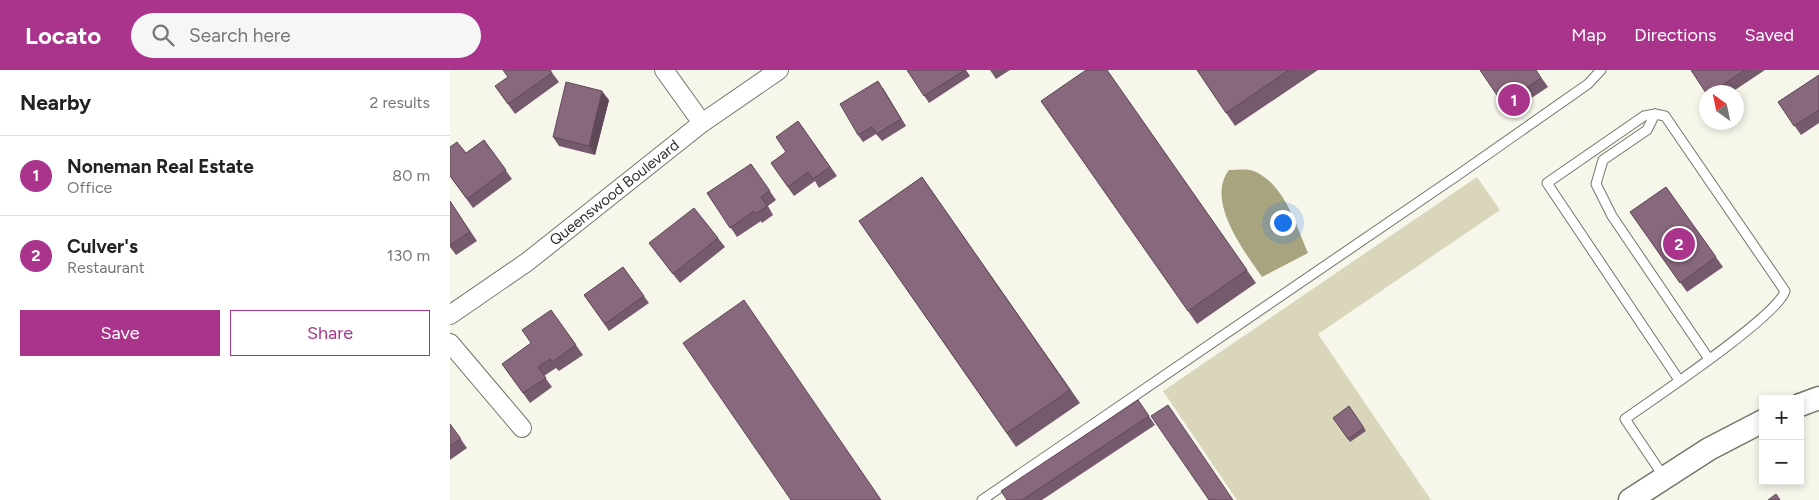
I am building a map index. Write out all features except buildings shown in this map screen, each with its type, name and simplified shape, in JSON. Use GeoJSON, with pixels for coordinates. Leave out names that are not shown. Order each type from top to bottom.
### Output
{"type":"FeatureCollection","features":[{"type":"Feature","properties":{"kind":"street"},"geometry":{"type":"LineString","coordinates":[[664,70],[702,123]]}},
{"type":"Feature","properties":{"kind":"street","name":"Queenswood Boulevard"},"geometry":{"type":"LineString","coordinates":[[450,315],[527,262],[702,123],[779,70]]}},
{"type":"Feature","properties":{"kind":"street"},"geometry":{"type":"LineString","coordinates":[[450,342],[522,428]]}},
{"type":"Feature","properties":{"kind":"street"},"geometry":{"type":"LineString","coordinates":[[1804,404],[1819,398]]}},
{"type":"Feature","properties":{"kind":"street"},"geometry":{"type":"LineString","coordinates":[[1630,500],[1709,449],[1759,423]]}},
{"type":"Feature","properties":{"kind":"lane"},"geometry":{"type":"LineString","coordinates":[[982,500],[1458,175],[1588,84],[1601,70]]}},
{"type":"Feature","properties":{"kind":"lane"},"geometry":{"type":"LineString","coordinates":[[1654,114],[1647,130],[1603,160],[1596,184],[1612,216],[1709,359]]}},
{"type":"Feature","properties":{"kind":"lane"},"geometry":{"type":"LineString","coordinates":[[1665,478],[1625,419],[1709,359],[1771,312],[1783,298],[1786,291],[1665,116],[1654,114],[1644,116],[1547,183],[1679,380]]}},
{"type":"Feature","properties":{"kind":"shaded area"},"geometry":{"type":"Polygon","coordinates":[[[1229,170],[1256,172],[1275,187],[1294,219],[1308,253],[1262,277],[1246,254],[1224,211],[1223,182],[1229,170]]]}},
{"type":"Feature","properties":{"kind":"shaded area"},"geometry":{"type":"Polygon","coordinates":[[[1477,177],[1500,210],[1318,334],[1431,500],[1237,500],[1163,391],[1477,177]]]}},
{"type":"Feature","properties":{"kind":"place","name":"Noneman Real Estate"},"geometry":{"type":"Point","coordinates":[1514,100]}},
{"type":"Feature","properties":{"kind":"place","name":"Culver's"},"geometry":{"type":"Point","coordinates":[1679,244]}}]}
